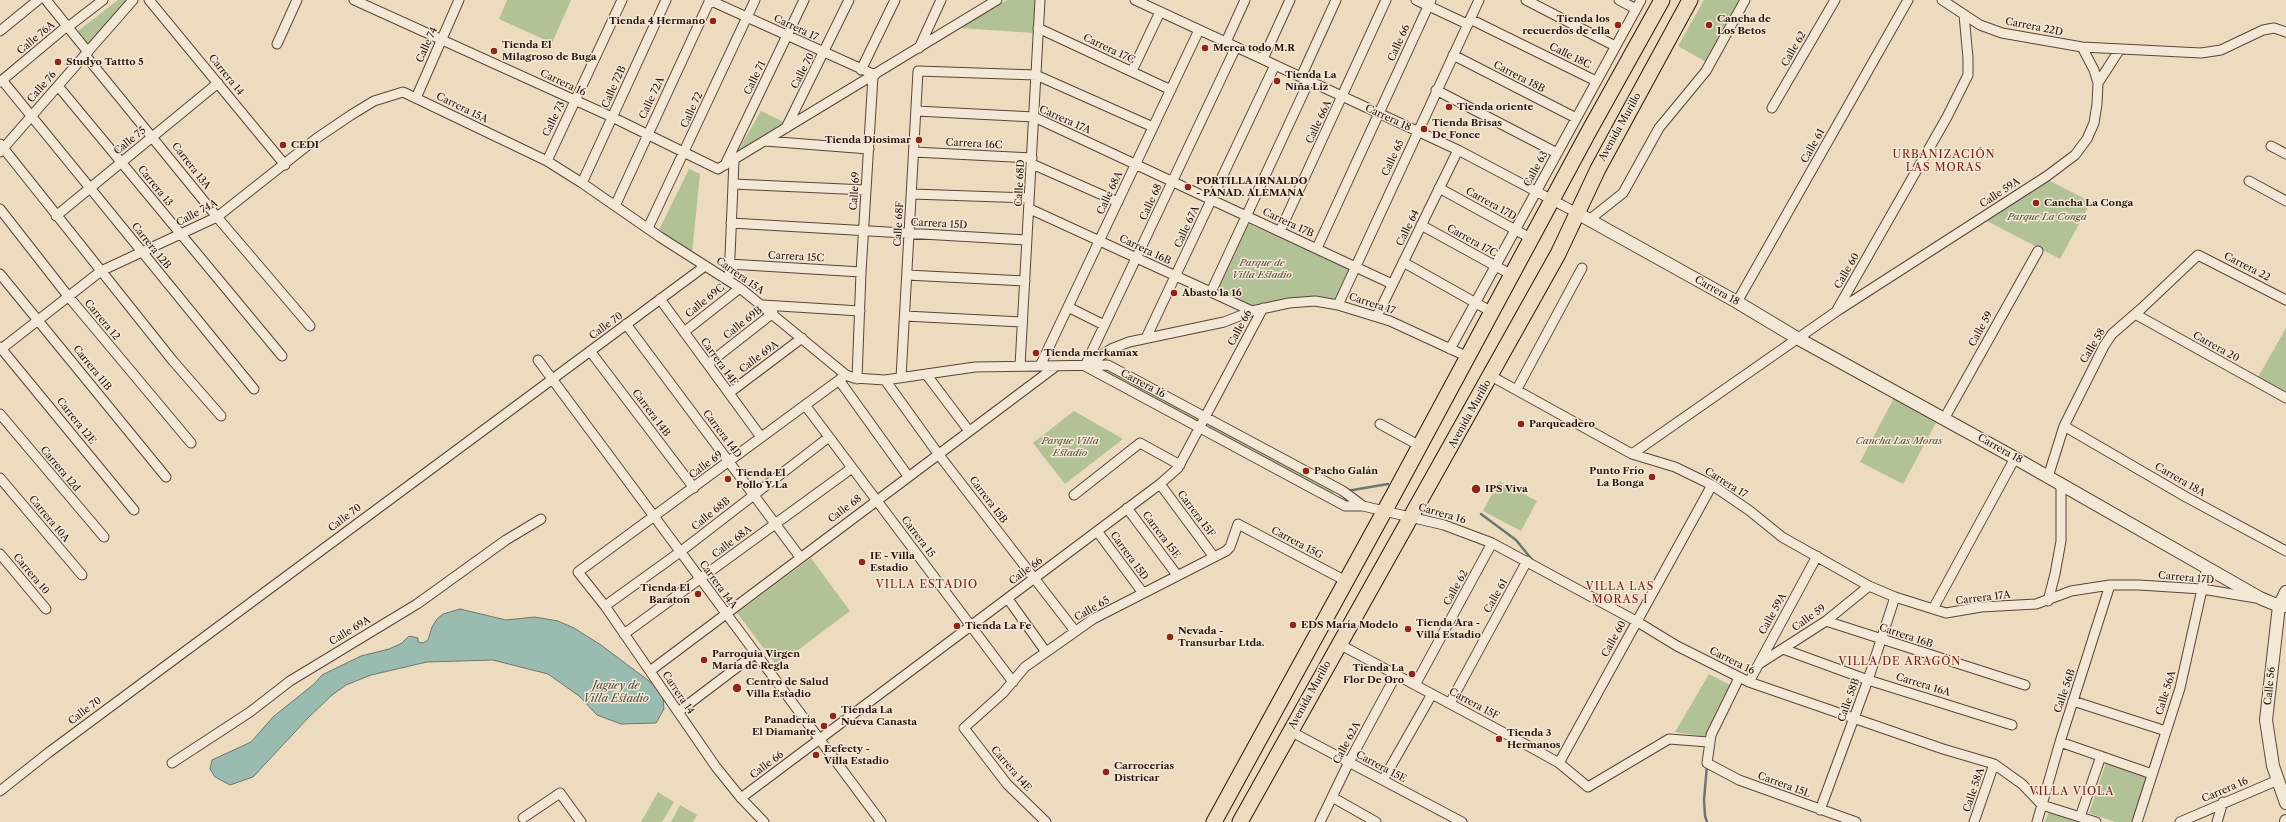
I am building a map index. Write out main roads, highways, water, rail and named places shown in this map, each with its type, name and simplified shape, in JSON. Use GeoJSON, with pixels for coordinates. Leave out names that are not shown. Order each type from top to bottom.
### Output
{"type":"FeatureCollection","features":[{"type":"Feature","properties":{"kind":"main road"},"geometry":{"type":"LineString","coordinates":[[1214,822],[1662,0]]}},
{"type":"Feature","properties":{"kind":"main road","name":"Avenida Murillo"},"geometry":{"type":"LineString","coordinates":[[1240,822],[1339,644],[1412,518],[1558,254],[1583,216],[1598,169],[1690,0]]}},
{"type":"Feature","properties":{"kind":"water","name":"Jagüey de Villa Estadio"},"geometry":{"type":"Polygon","coordinates":[[[460,609],[506,620],[535,617],[558,621],[574,628],[601,645],[657,687],[663,697],[664,709],[656,723],[621,724],[597,715],[579,696],[548,674],[493,660],[427,662],[371,675],[346,685],[332,695],[308,718],[253,777],[230,785],[215,777],[210,769],[212,760],[251,742],[273,717],[314,684],[322,675],[361,656],[389,649],[402,643],[409,636],[418,638],[418,642],[423,643],[428,640],[432,627],[437,619],[443,614],[460,609]]]}},
{"type":"Feature","properties":{"kind":"waterway"},"geometry":{"type":"LineString","coordinates":[[1347,491],[1388,484]]}},
{"type":"Feature","properties":{"kind":"waterway"},"geometry":{"type":"LineString","coordinates":[[1481,514],[1516,540],[1534,562]]}},
{"type":"Feature","properties":{"kind":"waterway"},"geometry":{"type":"LineString","coordinates":[[1707,765],[1704,800],[1707,822]]}},
{"type":"Feature","properties":{"kind":"place","name":"Tienda 4 Hermano"},"geometry":{"type":"Point","coordinates":[713,21]}},
{"type":"Feature","properties":{"kind":"place","name":"Tienda los recuerdos de ella"},"geometry":{"type":"Point","coordinates":[1618,25]}},
{"type":"Feature","properties":{"kind":"place","name":"Cancha de Los Betos"},"geometry":{"type":"Point","coordinates":[1709,25]}},
{"type":"Feature","properties":{"kind":"place","name":"Merca todo M.R"},"geometry":{"type":"Point","coordinates":[1205,48]}},
{"type":"Feature","properties":{"kind":"place","name":"Tienda El Milagroso de Buga"},"geometry":{"type":"Point","coordinates":[494,51]}},
{"type":"Feature","properties":{"kind":"place","name":"Studyo Tattto 5"},"geometry":{"type":"Point","coordinates":[58,62]}},
{"type":"Feature","properties":{"kind":"place","name":"Tienda La Niña Liz"},"geometry":{"type":"Point","coordinates":[1277,81]}},
{"type":"Feature","properties":{"kind":"place","name":"Tienda oriente"},"geometry":{"type":"Point","coordinates":[1449,107]}},
{"type":"Feature","properties":{"kind":"place","name":"Tienda Brisas De Fonce"},"geometry":{"type":"Point","coordinates":[1424,129]}},
{"type":"Feature","properties":{"kind":"place","name":"Tienda Diosimar"},"geometry":{"type":"Point","coordinates":[919,140]}},
{"type":"Feature","properties":{"kind":"place","name":"CEDI"},"geometry":{"type":"Point","coordinates":[283,145]}},
{"type":"Feature","properties":{"kind":"place","name":"PORTILLA IRNALDO - PANAD. ALEMANA"},"geometry":{"type":"Point","coordinates":[1188,187]}},
{"type":"Feature","properties":{"kind":"place","name":"Cancha La Conga"},"geometry":{"type":"Point","coordinates":[2036,203]}},
{"type":"Feature","properties":{"kind":"place","name":"Abasto la 16"},"geometry":{"type":"Point","coordinates":[1174,293]}},
{"type":"Feature","properties":{"kind":"place","name":"Tienda merkamax"},"geometry":{"type":"Point","coordinates":[1036,353]}},
{"type":"Feature","properties":{"kind":"place","name":"Parqueadero"},"geometry":{"type":"Point","coordinates":[1521,424]}},
{"type":"Feature","properties":{"kind":"place","name":"Pacho Galán"},"geometry":{"type":"Point","coordinates":[1306,471]}},
{"type":"Feature","properties":{"kind":"place","name":"Punto Frío La Bonga"},"geometry":{"type":"Point","coordinates":[1652,477]}},
{"type":"Feature","properties":{"kind":"place","name":"Tienda El Pollo Y La"},"geometry":{"type":"Point","coordinates":[728,479]}},
{"type":"Feature","properties":{"kind":"place","name":"IPS Viva"},"geometry":{"type":"Point","coordinates":[1476,489]}},
{"type":"Feature","properties":{"kind":"place","name":"IE - Villa Estadio"},"geometry":{"type":"Point","coordinates":[862,562]}},
{"type":"Feature","properties":{"kind":"place","name":"Tienda El Baraton"},"geometry":{"type":"Point","coordinates":[698,594]}},
{"type":"Feature","properties":{"kind":"place","name":"EDS María Modelo"},"geometry":{"type":"Point","coordinates":[1293,625]}},
{"type":"Feature","properties":{"kind":"place","name":"Tienda La Fe"},"geometry":{"type":"Point","coordinates":[957,626]}},
{"type":"Feature","properties":{"kind":"place","name":"Tienda Ara - Villa Estadio"},"geometry":{"type":"Point","coordinates":[1408,629]}},
{"type":"Feature","properties":{"kind":"place","name":"Nevada - Transurbar Ltda."},"geometry":{"type":"Point","coordinates":[1170,637]}},
{"type":"Feature","properties":{"kind":"place","name":"Parroquia Virgen Maria de Regla"},"geometry":{"type":"Point","coordinates":[704,660]}},
{"type":"Feature","properties":{"kind":"place","name":"Tienda La Flor De Oro"},"geometry":{"type":"Point","coordinates":[1412,674]}},
{"type":"Feature","properties":{"kind":"place","name":"Centro de Salud Villa Estadio"},"geometry":{"type":"Point","coordinates":[737,688]}},
{"type":"Feature","properties":{"kind":"place","name":"Tienda La Nueva Canasta"},"geometry":{"type":"Point","coordinates":[833,716]}},
{"type":"Feature","properties":{"kind":"place","name":"Panadería El Diamante"},"geometry":{"type":"Point","coordinates":[824,726]}},
{"type":"Feature","properties":{"kind":"place","name":"Tienda 3 Hermanos"},"geometry":{"type":"Point","coordinates":[1499,739]}},
{"type":"Feature","properties":{"kind":"place","name":"Eefecty - Villa Estadio"},"geometry":{"type":"Point","coordinates":[816,755]}},
{"type":"Feature","properties":{"kind":"place","name":"Carrocerías Districar"},"geometry":{"type":"Point","coordinates":[1106,772]}},
{"type":"Feature","properties":{"kind":"district","name":"URBANIZACIÓN LAS MORAS"},"geometry":{"type":"Point","coordinates":[1944,161]}},
{"type":"Feature","properties":{"kind":"district","name":"VILLA ESTADIO"},"geometry":{"type":"Point","coordinates":[927,585]}},
{"type":"Feature","properties":{"kind":"district","name":"VILLA LAS MORAS I"},"geometry":{"type":"Point","coordinates":[1620,593]}},
{"type":"Feature","properties":{"kind":"district","name":"VILLA DE ARAGÓN"},"geometry":{"type":"Point","coordinates":[1900,662]}},
{"type":"Feature","properties":{"kind":"district","name":"VILLA VIOLA"},"geometry":{"type":"Point","coordinates":[2072,792]}},
{"type":"Feature","properties":{"kind":"park label","name":"Parque La Conga"},"geometry":{"type":"Point","coordinates":[2047,217]}},
{"type":"Feature","properties":{"kind":"park label","name":"Parque de Villa Estadio"},"geometry":{"type":"Point","coordinates":[1262,268]}},
{"type":"Feature","properties":{"kind":"park label","name":"Cancha Las Moras"},"geometry":{"type":"Point","coordinates":[1899,441]}},
{"type":"Feature","properties":{"kind":"park label","name":"Parque Villa Estadio"},"geometry":{"type":"Point","coordinates":[1070,446]}}]}
